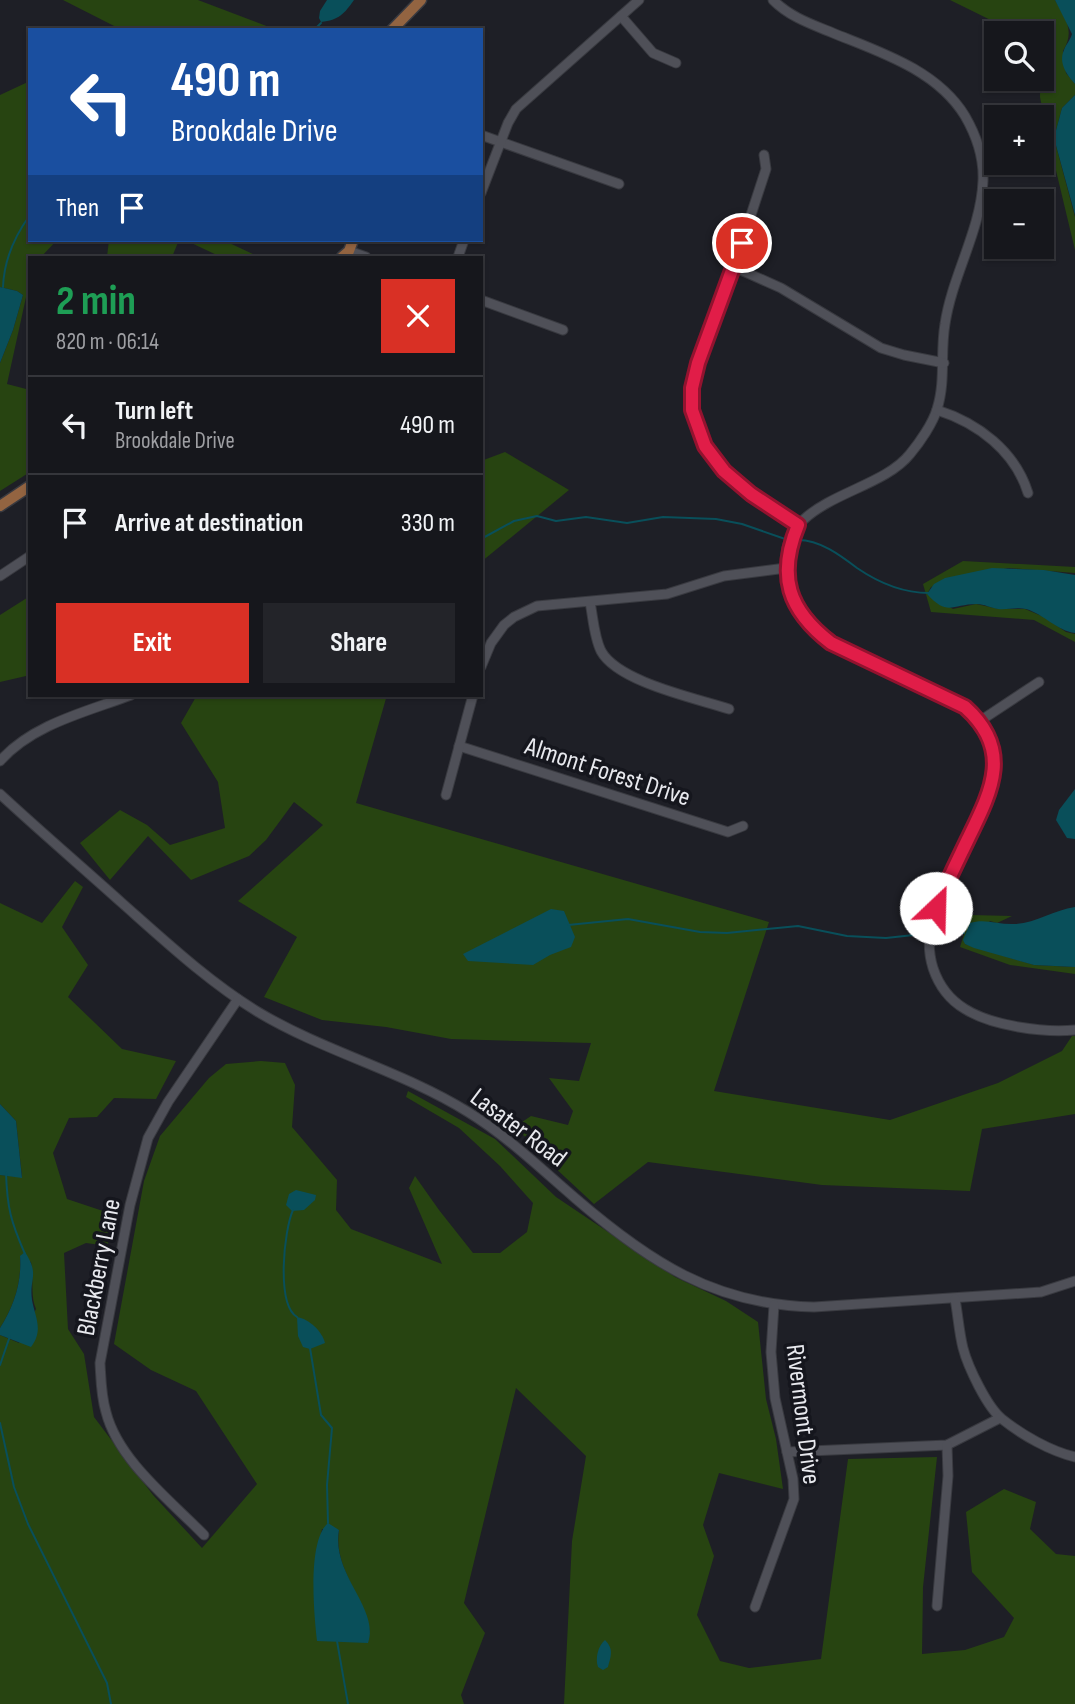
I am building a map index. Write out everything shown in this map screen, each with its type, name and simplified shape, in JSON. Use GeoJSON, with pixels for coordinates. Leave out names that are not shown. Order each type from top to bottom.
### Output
{"type":"FeatureCollection","features":[{"type":"Feature","properties":{"kind":"main road"},"geometry":{"type":"LineString","coordinates":[[394,28],[421,0]]}},
{"type":"Feature","properties":{"kind":"main road"},"geometry":{"type":"LineString","coordinates":[[0,506],[28,487]]}},
{"type":"Feature","properties":{"kind":"street"},"geometry":{"type":"LineString","coordinates":[[483,188],[516,109],[639,0]]}},
{"type":"Feature","properties":{"kind":"street"},"geometry":{"type":"LineString","coordinates":[[773,0],[782,9],[804,22],[887,55],[937,85],[954,101],[969,123],[982,162],[981,202],[944,327],[944,363],[937,410],[917,444],[901,464],[891,472],[829,501],[798,525],[789,546],[786,568],[792,598],[811,628],[831,643],[965,707],[980,720],[992,743],[993,778],[985,805],[947,881],[932,920],[929,942],[933,970],[949,996],[962,1008],[997,1022],[1034,1028],[1075,1030]]}},
{"type":"Feature","properties":{"kind":"street"},"geometry":{"type":"LineString","coordinates":[[621,16],[653,53],[676,63]]}},
{"type":"Feature","properties":{"kind":"street"},"geometry":{"type":"LineString","coordinates":[[483,136],[619,184]]}},
{"type":"Feature","properties":{"kind":"street"},"geometry":{"type":"LineString","coordinates":[[764,155],[766,169],[734,267],[709,330],[692,388],[695,422],[705,446],[724,471],[751,494],[798,525]]}},
{"type":"Feature","properties":{"kind":"street"},"geometry":{"type":"LineString","coordinates":[[734,267],[791,293],[881,348],[944,363]]}},
{"type":"Feature","properties":{"kind":"street"},"geometry":{"type":"LineString","coordinates":[[483,301],[563,330]]}},
{"type":"Feature","properties":{"kind":"street"},"geometry":{"type":"LineString","coordinates":[[937,410],[975,426],[997,444],[1018,469],[1028,494]]}},
{"type":"Feature","properties":{"kind":"street"},"geometry":{"type":"LineString","coordinates":[[0,576],[28,557]]}},
{"type":"Feature","properties":{"kind":"street"},"geometry":{"type":"LineString","coordinates":[[483,663],[496,635],[504,625],[525,611],[546,604],[667,594],[724,576],[786,568]]}},
{"type":"Feature","properties":{"kind":"street"},"geometry":{"type":"LineString","coordinates":[[590,602],[599,649],[611,665],[627,676],[729,709]]}},
{"type":"Feature","properties":{"kind":"street"},"geometry":{"type":"LineString","coordinates":[[980,720],[1039,682]]}},
{"type":"Feature","properties":{"kind":"street"},"geometry":{"type":"LineString","coordinates":[[0,761],[22,742],[50,725],[126,697]]}},
{"type":"Feature","properties":{"kind":"street"},"geometry":{"type":"LineString","coordinates":[[446,795],[472,697]]}},
{"type":"Feature","properties":{"kind":"street","name":"Almont Forest Drive"},"geometry":{"type":"LineString","coordinates":[[459,746],[728,832],[743,826]]}},
{"type":"Feature","properties":{"kind":"street","name":"Lasater Road"},"geometry":{"type":"LineString","coordinates":[[0,794],[178,953],[238,999],[289,1029],[401,1077],[467,1111],[513,1144],[634,1244],[671,1269],[713,1289],[774,1305],[830,1307],[1041,1292],[1075,1281]]}},
{"type":"Feature","properties":{"kind":"street","name":"Blackberry Lane"},"geometry":{"type":"LineString","coordinates":[[204,1535],[125,1454],[106,1413],[100,1363],[130,1205],[148,1138],[168,1101],[238,999]]}},
{"type":"Feature","properties":{"kind":"street"},"geometry":{"type":"LineString","coordinates":[[955,1299],[967,1358],[975,1379],[1000,1418],[1027,1436],[1075,1457]]}},
{"type":"Feature","properties":{"kind":"street","name":"Rivermont Drive"},"geometry":{"type":"LineString","coordinates":[[755,1607],[794,1499],[793,1479],[775,1398],[771,1352],[774,1305]]}},
{"type":"Feature","properties":{"kind":"street"},"geometry":{"type":"LineString","coordinates":[[787,1452],[947,1445],[1000,1418]]}},
{"type":"Feature","properties":{"kind":"street"},"geometry":{"type":"LineString","coordinates":[[937,1606],[948,1476],[947,1445]]}},
{"type":"Feature","properties":{"kind":"green space"},"geometry":{"type":"Polygon","coordinates":[[[63,0],[198,0],[272,28],[118,28],[63,0]]]}},
{"type":"Feature","properties":{"kind":"green space"},"geometry":{"type":"Polygon","coordinates":[[[950,0],[1055,0],[1063,13],[1069,31],[1063,51],[1066,73],[1075,84],[1075,95],[1062,108],[1054,138],[1054,105],[1042,105],[1040,97],[1040,91],[1054,91],[1054,21],[993,21],[950,0]]]}},
{"type":"Feature","properties":{"kind":"green space"},"geometry":{"type":"Polygon","coordinates":[[[28,82],[28,242],[55,242],[42,256],[28,256],[28,288],[7,384],[28,389],[28,473],[0,491],[0,363],[23,295],[0,287],[0,95],[28,82]]]}},
{"type":"Feature","properties":{"kind":"green space"},"geometry":{"type":"Polygon","coordinates":[[[1054,138],[1075,217],[1075,250],[1054,162],[1054,138]]]}},
{"type":"Feature","properties":{"kind":"green space"},"geometry":{"type":"Polygon","coordinates":[[[109,242],[178,242],[172,256],[107,256],[109,242]]]}},
{"type":"Feature","properties":{"kind":"green space"},"geometry":{"type":"Polygon","coordinates":[[[189,242],[227,242],[257,256],[219,256],[189,242]]]}},
{"type":"Feature","properties":{"kind":"green space"},"geometry":{"type":"Polygon","coordinates":[[[505,452],[569,490],[483,560],[483,460],[505,452]]]}},
{"type":"Feature","properties":{"kind":"green space"},"geometry":{"type":"Polygon","coordinates":[[[963,561],[1075,567],[1075,573],[1008,568],[931,587],[927,594],[953,609],[976,604],[999,609],[1025,609],[1044,617],[1066,632],[1075,634],[1075,642],[1034,620],[931,612],[923,584],[963,561]]]}},
{"type":"Feature","properties":{"kind":"green space"},"geometry":{"type":"Polygon","coordinates":[[[28,597],[28,674],[0,682],[0,615],[28,597]]]}},
{"type":"Feature","properties":{"kind":"green space"},"geometry":{"type":"Polygon","coordinates":[[[196,697],[386,697],[356,803],[769,922],[714,1091],[890,1120],[998,1083],[1062,1051],[1072,1036],[1075,1036],[1075,1114],[982,1129],[970,1191],[822,1185],[648,1162],[594,1204],[552,1165],[544,1150],[513,1128],[531,1116],[568,1125],[573,1111],[549,1078],[579,1081],[591,1043],[451,1039],[386,1027],[322,1020],[264,997],[297,937],[238,901],[323,825],[294,802],[266,840],[249,856],[191,880],[148,836],[110,880],[80,843],[120,810],[147,825],[170,845],[225,828],[218,782],[181,723],[196,697]]]}},
{"type":"Feature","properties":{"kind":"green space"},"geometry":{"type":"Polygon","coordinates":[[[75,881],[83,887],[62,927],[88,965],[68,997],[122,1049],[176,1061],[156,1099],[114,1098],[97,1117],[69,1118],[53,1153],[67,1199],[109,1213],[108,1246],[86,1243],[64,1253],[68,1329],[84,1354],[94,1417],[153,1495],[202,1548],[257,1484],[196,1391],[151,1370],[114,1344],[144,1181],[160,1136],[209,1078],[226,1064],[261,1061],[285,1063],[295,1085],[292,1127],[337,1180],[336,1210],[351,1229],[442,1264],[409,1188],[415,1176],[473,1253],[500,1253],[527,1232],[533,1203],[500,1166],[459,1128],[406,1097],[408,1091],[495,1139],[556,1197],[675,1277],[726,1301],[758,1322],[766,1399],[776,1439],[783,1489],[719,1473],[703,1525],[714,1556],[697,1615],[720,1661],[749,1668],[821,1659],[848,1459],[937,1457],[923,1587],[922,1654],[965,1650],[1004,1637],[1014,1618],[972,1572],[966,1512],[1004,1489],[1036,1502],[1030,1529],[1056,1554],[1075,1556],[1075,1704],[564,1704],[572,1541],[586,1456],[516,1388],[464,1603],[485,1633],[461,1695],[464,1704],[0,1704],[0,1335],[19,1343],[36,1309],[31,1262],[20,1256],[16,1294],[0,1328],[0,1175],[22,1177],[16,1121],[0,1104],[0,903],[42,923],[75,881]],[[322,1529],[314,1574],[370,1633],[341,1557],[339,1530],[322,1529]]]}},
{"type":"Feature","properties":{"kind":"green space"},"geometry":{"type":"Polygon","coordinates":[[[970,915],[1012,916],[997,923],[990,921],[965,944],[1034,965],[1075,967],[1075,974],[1010,965],[960,947],[970,915]]]}},
{"type":"Feature","properties":{"kind":"water"},"geometry":{"type":"Polygon","coordinates":[[[327,0],[354,0],[340,16],[321,22],[320,11],[327,0]]]}},
{"type":"Feature","properties":{"kind":"water"},"geometry":{"type":"Polygon","coordinates":[[[1055,0],[1075,0],[1075,84],[1066,73],[1062,60],[1072,34],[1055,0]]]}},
{"type":"Feature","properties":{"kind":"water"},"geometry":{"type":"Polygon","coordinates":[[[1075,95],[1075,215],[1054,138],[1062,108],[1075,95]]]}},
{"type":"Feature","properties":{"kind":"water"},"geometry":{"type":"Polygon","coordinates":[[[0,287],[23,295],[0,363],[0,287]]]}},
{"type":"Feature","properties":{"kind":"water"},"geometry":{"type":"Polygon","coordinates":[[[992,568],[1044,570],[1075,575],[1075,633],[1068,632],[1026,609],[998,609],[977,604],[950,608],[940,605],[927,594],[934,584],[945,578],[992,568]]]}},
{"type":"Feature","properties":{"kind":"water"},"geometry":{"type":"Polygon","coordinates":[[[1075,789],[1075,839],[1067,838],[1056,820],[1059,810],[1075,789]]]}},
{"type":"Feature","properties":{"kind":"water"},"geometry":{"type":"Polygon","coordinates":[[[1075,907],[1075,967],[1034,965],[974,948],[963,940],[970,923],[1023,923],[1075,907]]]}},
{"type":"Feature","properties":{"kind":"water"},"geometry":{"type":"Polygon","coordinates":[[[551,909],[564,911],[575,937],[571,947],[533,965],[468,961],[463,954],[551,909]]]}},
{"type":"Feature","properties":{"kind":"water"},"geometry":{"type":"Polygon","coordinates":[[[0,1104],[16,1121],[22,1178],[0,1175],[0,1104]]]}},
{"type":"Feature","properties":{"kind":"water"},"geometry":{"type":"Polygon","coordinates":[[[296,1190],[316,1195],[315,1200],[304,1210],[292,1211],[286,1205],[289,1194],[296,1190]]]}},
{"type":"Feature","properties":{"kind":"water"},"geometry":{"type":"Polygon","coordinates":[[[25,1252],[33,1271],[31,1293],[38,1324],[37,1335],[31,1347],[0,1335],[0,1328],[16,1294],[20,1256],[25,1252]]]}},
{"type":"Feature","properties":{"kind":"water"},"geometry":{"type":"Polygon","coordinates":[[[297,1317],[314,1326],[325,1343],[310,1349],[303,1347],[298,1336],[297,1317]]]}},
{"type":"Feature","properties":{"kind":"water"},"geometry":{"type":"Polygon","coordinates":[[[328,1523],[339,1530],[338,1546],[342,1562],[367,1617],[370,1630],[368,1643],[317,1641],[314,1561],[321,1532],[328,1523]]]}},
{"type":"Feature","properties":{"kind":"water"},"geometry":{"type":"Polygon","coordinates":[[[605,1640],[611,1653],[608,1667],[603,1670],[598,1667],[597,1656],[605,1640]]]}},
{"type":"Feature","properties":{"kind":"waterway"},"geometry":{"type":"LineString","coordinates":[[316,28],[321,23]]}},
{"type":"Feature","properties":{"kind":"waterway"},"geometry":{"type":"LineString","coordinates":[[3,287],[5,267],[11,249],[28,218]]}},
{"type":"Feature","properties":{"kind":"waterway"},"geometry":{"type":"LineString","coordinates":[[483,538],[514,521],[537,516],[556,521],[586,517],[627,523],[663,517],[716,519],[742,524],[788,540]]}},
{"type":"Feature","properties":{"kind":"waterway"},"geometry":{"type":"LineString","coordinates":[[798,540],[829,549],[882,583],[909,591],[929,593]]}},
{"type":"Feature","properties":{"kind":"waterway"},"geometry":{"type":"LineString","coordinates":[[568,925],[628,919],[700,932],[727,933],[798,926],[847,936],[886,938],[923,934]]}},
{"type":"Feature","properties":{"kind":"waterway"},"geometry":{"type":"LineString","coordinates":[[935,932],[964,933]]}},
{"type":"Feature","properties":{"kind":"waterway"},"geometry":{"type":"LineString","coordinates":[[6,1172],[11,1215],[25,1254]]}},
{"type":"Feature","properties":{"kind":"waterway"},"geometry":{"type":"LineString","coordinates":[[293,1210],[285,1249],[284,1283],[290,1309],[297,1317]]}},
{"type":"Feature","properties":{"kind":"waterway"},"geometry":{"type":"LineString","coordinates":[[0,1365],[10,1336]]}},
{"type":"Feature","properties":{"kind":"waterway"},"geometry":{"type":"LineString","coordinates":[[310,1348],[321,1415],[332,1428],[327,1485],[328,1523]]}},
{"type":"Feature","properties":{"kind":"waterway"},"geometry":{"type":"LineString","coordinates":[[0,1423],[14,1487],[28,1524],[107,1683],[111,1704]]}},
{"type":"Feature","properties":{"kind":"waterway"},"geometry":{"type":"LineString","coordinates":[[337,1641],[348,1704]]}},
{"type":"Feature","properties":{"kind":"route"},"geometry":{"type":"LineString","coordinates":[[742,243],[709,330],[692,388],[692,410],[705,446],[736,482],[798,525],[789,546],[786,568],[792,598],[811,628],[831,643],[965,707],[980,720],[992,743],[993,778],[985,805],[936,908]]}}]}
